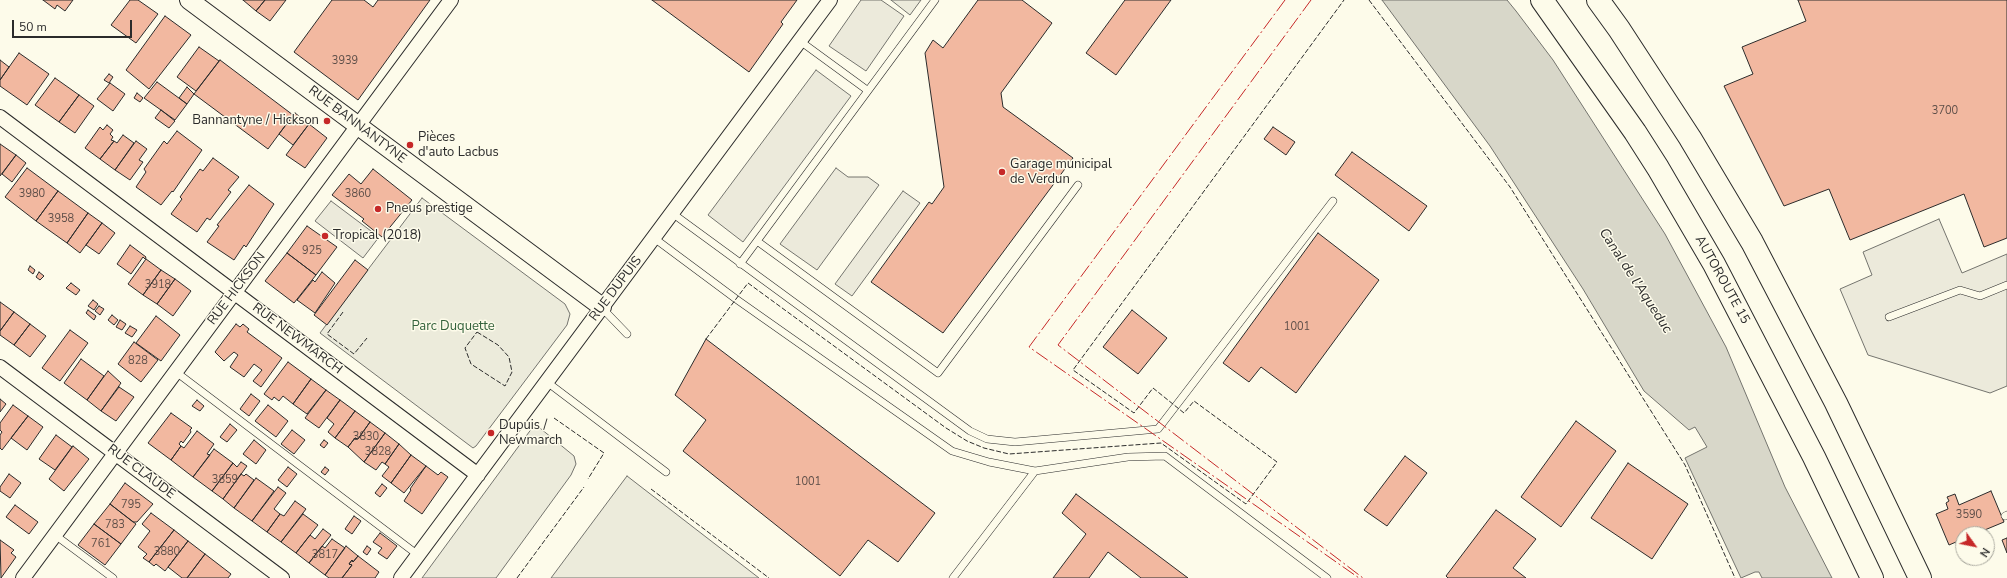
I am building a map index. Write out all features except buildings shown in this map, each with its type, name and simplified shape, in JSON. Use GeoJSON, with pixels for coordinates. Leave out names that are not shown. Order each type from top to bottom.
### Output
{"type":"FeatureCollection","features":[{"type":"Feature","properties":{"kind":"highway","name":"AUTOROUTE 15"},"geometry":{"type":"LineString","coordinates":[[1542,0],[1635,132],[1662,174],[1714,264],[1791,410],[1872,578]]}},
{"type":"Feature","properties":{"kind":"highway"},"geometry":{"type":"LineString","coordinates":[[1598,0],[1619,29],[1690,138],[1756,249],[1836,403],[1920,578]]}},
{"type":"Feature","properties":{"kind":"highway"},"geometry":{"type":"LineString","coordinates":[[1605,0],[1619,29]]}},
{"type":"Feature","properties":{"kind":"street","name":"RUE BANNANTYNE"},"geometry":{"type":"LineString","coordinates":[[189,0],[602,307]]}},
{"type":"Feature","properties":{"kind":"street","name":"RUE HICKSON"},"geometry":{"type":"LineString","coordinates":[[23,578],[452,0]]}},
{"type":"Feature","properties":{"kind":"street","name":"RUE DUPUIS"},"geometry":{"type":"LineString","coordinates":[[401,578],[830,0]]}},
{"type":"Feature","properties":{"kind":"street","name":"RUE NEWMARCH"},"geometry":{"type":"LineString","coordinates":[[0,117],[478,475]]}},
{"type":"Feature","properties":{"kind":"street","name":"RUE CLAUDE"},"geometry":{"type":"LineString","coordinates":[[0,367],[282,578]]}},
{"type":"Feature","properties":{"kind":"lane"},"geometry":{"type":"LineString","coordinates":[[740,264],[867,90],[936,0]]}},
{"type":"Feature","properties":{"kind":"lane"},"geometry":{"type":"LineString","coordinates":[[800,41],[867,90]]}},
{"type":"Feature","properties":{"kind":"lane"},"geometry":{"type":"LineString","coordinates":[[757,241],[938,373],[1078,185]]}},
{"type":"Feature","properties":{"kind":"lane"},"geometry":{"type":"LineString","coordinates":[[672,213],[970,431],[987,439],[1015,442],[1158,429],[1334,201]]}},
{"type":"Feature","properties":{"kind":"lane"},"geometry":{"type":"LineString","coordinates":[[654,238],[736,299],[952,451],[989,462],[1035,470],[1128,457],[1166,456],[1327,578]]}},
{"type":"Feature","properties":{"kind":"lane"},"geometry":{"type":"LineString","coordinates":[[1889,317],[1960,290],[1980,296],[2007,285]]}},
{"type":"Feature","properties":{"kind":"lane"},"geometry":{"type":"LineString","coordinates":[[602,307],[627,334]]}},
{"type":"Feature","properties":{"kind":"lane"},"geometry":{"type":"LineString","coordinates":[[176,372],[418,555]]}},
{"type":"Feature","properties":{"kind":"lane"},"geometry":{"type":"LineString","coordinates":[[547,382],[666,472]]}},
{"type":"Feature","properties":{"kind":"lane"},"geometry":{"type":"LineString","coordinates":[[953,578],[1035,470]]}},
{"type":"Feature","properties":{"kind":"lane"},"geometry":{"type":"LineString","coordinates":[[55,535],[113,578]]}},
{"type":"Feature","properties":{"kind":"green space"},"geometry":{"type":"Polygon","coordinates":[[[891,0],[921,0],[910,15],[891,0]]]}},
{"type":"Feature","properties":{"kind":"green space","name":"Parc Duquette"},"geometry":{"type":"Polygon","coordinates":[[[422,198],[565,304],[570,314],[567,325],[473,448],[320,333],[422,198]]]}},
{"type":"Feature","properties":{"kind":"green space"},"geometry":{"type":"Polygon","coordinates":[[[535,424],[574,456],[576,464],[571,475],[496,578],[422,578],[535,424]]]}},
{"type":"Feature","properties":{"kind":"green space"},"geometry":{"type":"Polygon","coordinates":[[[627,476],[759,578],[551,578],[627,476]]]}},
{"type":"Feature","properties":{"kind":"shaded area"},"geometry":{"type":"Polygon","coordinates":[[[861,0],[881,0],[904,16],[866,71],[829,46],[861,0]]]}},
{"type":"Feature","properties":{"kind":"shaded area"},"geometry":{"type":"Polygon","coordinates":[[[816,70],[851,96],[743,242],[708,215],[816,70]]]}},
{"type":"Feature","properties":{"kind":"shaded area"},"geometry":{"type":"Polygon","coordinates":[[[836,168],[848,177],[868,177],[879,185],[817,270],[780,244],[836,168]]]}},
{"type":"Feature","properties":{"kind":"shaded area"},"geometry":{"type":"Polygon","coordinates":[[[903,191],[920,203],[852,296],[835,284],[903,191]]]}},
{"type":"Feature","properties":{"kind":"shaded area"},"geometry":{"type":"Polygon","coordinates":[[[331,201],[379,237],[363,258],[315,221],[331,201]]]}},
{"type":"Feature","properties":{"kind":"shaded area"},"geometry":{"type":"Polygon","coordinates":[[[1939,219],[1962,273],[2007,254],[2007,386],[1990,393],[1868,355],[1840,289],[1872,275],[1863,252],[1939,219]]]}},
{"type":"Feature","properties":{"kind":"water","name":"Canal de l'Aqueduc"},"geometry":{"type":"Polygon","coordinates":[[[1382,0],[1507,0],[1516,11],[1553,60],[1665,234],[1726,347],[1785,487],[1832,578],[1762,578],[1759,572],[1755,572],[1741,578],[1685,458],[1707,447],[1695,427],[1689,430],[1644,391],[1583,289],[1490,146],[1382,0]]]}},
{"type":"Feature","properties":{"kind":"fence"},"geometry":{"type":"LineString","coordinates":[[706,339],[748,283],[946,428],[967,441],[984,448],[1009,454],[1161,443],[1246,504],[1277,462],[1194,401],[1184,413],[1153,388],[1134,413],[1073,370],[1344,0]]}},
{"type":"Feature","properties":{"kind":"fence"},"geometry":{"type":"LineString","coordinates":[[1369,0],[1510,187],[1685,465],[1735,578]]}},
{"type":"Feature","properties":{"kind":"fence"},"geometry":{"type":"LineString","coordinates":[[343,312],[327,334],[354,354],[367,338]]}},
{"type":"Feature","properties":{"kind":"fence"},"geometry":{"type":"LineString","coordinates":[[477,332],[498,345],[509,357],[512,372],[505,386],[471,364],[465,348],[477,332]]}},
{"type":"Feature","properties":{"kind":"fence"},"geometry":{"type":"LineString","coordinates":[[554,418],[604,453],[588,479]]}},
{"type":"Feature","properties":{"kind":"fence"},"geometry":{"type":"LineString","coordinates":[[517,578],[584,487]]}},
{"type":"Feature","properties":{"kind":"fence"},"geometry":{"type":"LineString","coordinates":[[651,489],[769,578]]}},
{"type":"Feature","properties":{"kind":"power"},"geometry":{"type":"LineString","coordinates":[[1285,0],[1029,347],[1359,578]]}},
{"type":"Feature","properties":{"kind":"power"},"geometry":{"type":"LineString","coordinates":[[1311,0],[1058,345],[1363,578]]}},
{"type":"Feature","properties":{"kind":"place","name":"Bannantyne / Hickson"},"geometry":{"type":"Point","coordinates":[327,121]}},
{"type":"Feature","properties":{"kind":"place","name":"Pièces d'auto Lacbus"},"geometry":{"type":"Point","coordinates":[410,145]}},
{"type":"Feature","properties":{"kind":"place","name":"Garage municipal de Verdun"},"geometry":{"type":"Point","coordinates":[1002,172]}},
{"type":"Feature","properties":{"kind":"place","name":"Pneus prestige"},"geometry":{"type":"Point","coordinates":[378,209]}},
{"type":"Feature","properties":{"kind":"place","name":"Tropical (2018)"},"geometry":{"type":"Point","coordinates":[325,236]}},
{"type":"Feature","properties":{"kind":"place","name":"Dupuis / Newmarch"},"geometry":{"type":"Point","coordinates":[491,433]}}]}
